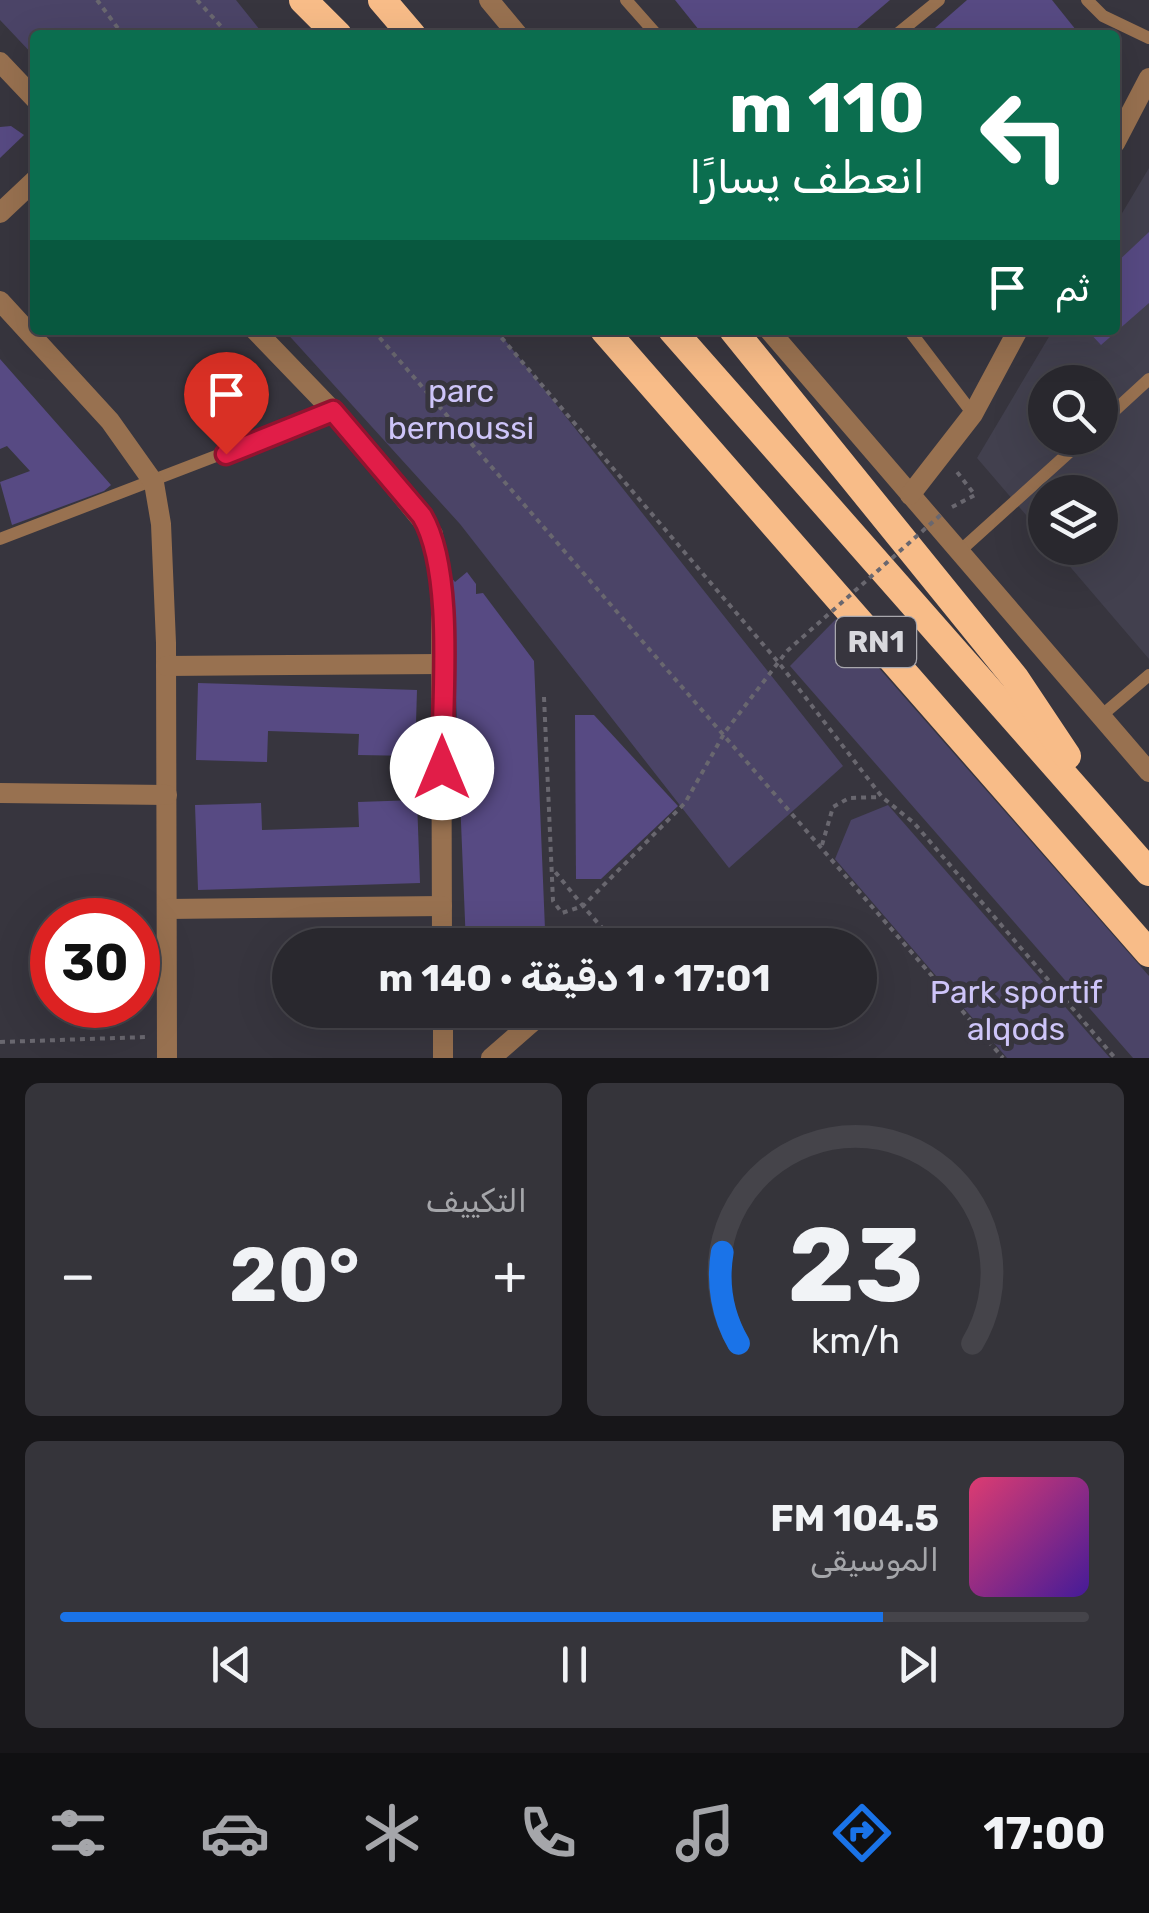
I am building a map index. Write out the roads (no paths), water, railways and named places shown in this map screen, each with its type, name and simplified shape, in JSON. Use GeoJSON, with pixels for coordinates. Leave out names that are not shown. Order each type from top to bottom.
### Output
{"type":"FeatureCollection","features":[{"type":"Feature","properties":{"kind":"highway"},"geometry":{"type":"LineString","coordinates":[[303,0],[333,30]]}},
{"type":"Feature","properties":{"kind":"highway"},"geometry":{"type":"LineString","coordinates":[[316,0],[343,30]]}},
{"type":"Feature","properties":{"kind":"highway"},"geometry":{"type":"LineString","coordinates":[[382,0],[408,30]]}},
{"type":"Feature","properties":{"kind":"highway","name":"RN1"},"geometry":{"type":"LineString","coordinates":[[608,335],[1149,953]]}},
{"type":"Feature","properties":{"kind":"highway","name":"RN1"},"geometry":{"type":"LineString","coordinates":[[676,335],[1149,872]]}},
{"type":"Feature","properties":{"kind":"highway"},"geometry":{"type":"LineString","coordinates":[[738,335],[1015,678],[1130,848]]}},
{"type":"Feature","properties":{"kind":"street"},"geometry":{"type":"LineString","coordinates":[[489,0],[514,30]]}},
{"type":"Feature","properties":{"kind":"street"},"geometry":{"type":"LineString","coordinates":[[0,62],[30,94]]}},
{"type":"Feature","properties":{"kind":"street"},"geometry":{"type":"LineString","coordinates":[[1120,133],[1149,78]]}},
{"type":"Feature","properties":{"kind":"street"},"geometry":{"type":"LineString","coordinates":[[0,213],[30,185]]}},
{"type":"Feature","properties":{"kind":"street"},"geometry":{"type":"LineString","coordinates":[[0,302],[30,334]]}},
{"type":"Feature","properties":{"kind":"street"},"geometry":{"type":"LineString","coordinates":[[31,335],[110,421],[154,483],[161,524],[166,666],[167,1047]]}},
{"type":"Feature","properties":{"kind":"street"},"geometry":{"type":"LineString","coordinates":[[260,335],[333,411],[433,534],[442,594],[442,928]]}},
{"type":"Feature","properties":{"kind":"street"},"geometry":{"type":"LineString","coordinates":[[773,335],[1149,772]]}},
{"type":"Feature","properties":{"kind":"street"},"geometry":{"type":"LineString","coordinates":[[910,494],[973,414],[1015,335]]}},
{"type":"Feature","properties":{"kind":"street"},"geometry":{"type":"LineString","coordinates":[[166,666],[442,664]]}},
{"type":"Feature","properties":{"kind":"street"},"geometry":{"type":"LineString","coordinates":[[0,793],[167,795]]}},
{"type":"Feature","properties":{"kind":"street"},"geometry":{"type":"LineString","coordinates":[[167,909],[442,906]]}},
{"type":"Feature","properties":{"kind":"street"},"geometry":{"type":"LineString","coordinates":[[443,1028],[443,1058]]}},
{"type":"Feature","properties":{"kind":"street"},"geometry":{"type":"LineString","coordinates":[[492,1058],[526,1028]]}},
{"type":"Feature","properties":{"kind":"lane"},"geometry":{"type":"LineString","coordinates":[[626,0],[653,30]]}},
{"type":"Feature","properties":{"kind":"lane"},"geometry":{"type":"LineString","coordinates":[[902,30],[939,0]]}},
{"type":"Feature","properties":{"kind":"lane"},"geometry":{"type":"LineString","coordinates":[[1087,0],[1103,16],[1149,38]]}},
{"type":"Feature","properties":{"kind":"lane"},"geometry":{"type":"LineString","coordinates":[[913,335],[973,414]]}},
{"type":"Feature","properties":{"kind":"lane"},"geometry":{"type":"LineString","coordinates":[[1118,407],[1149,379]]}},
{"type":"Feature","properties":{"kind":"lane"},"geometry":{"type":"LineString","coordinates":[[0,539],[333,411]]}},
{"type":"Feature","properties":{"kind":"lane"},"geometry":{"type":"LineString","coordinates":[[960,550],[1066,455]]}},
{"type":"Feature","properties":{"kind":"lane"},"geometry":{"type":"LineString","coordinates":[[1101,716],[1149,675]]}},
{"type":"Feature","properties":{"kind":"park label","name":"parc bernoussi"},"geometry":{"type":"Point","coordinates":[461,410]}},
{"type":"Feature","properties":{"kind":"park label","name":"Park sportif alqods"},"geometry":{"type":"Point","coordinates":[1016,1010]}}]}
